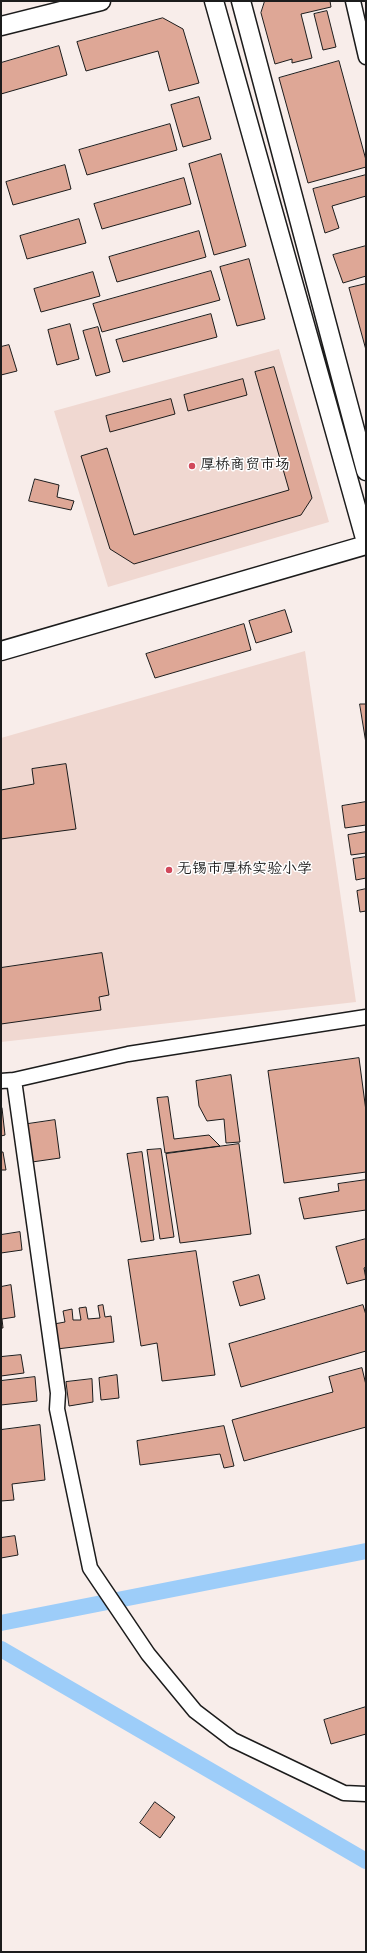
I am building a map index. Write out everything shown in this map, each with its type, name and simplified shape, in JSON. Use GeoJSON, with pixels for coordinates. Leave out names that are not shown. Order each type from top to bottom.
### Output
{"type":"FeatureCollection","features":[{"type":"Feature","properties":{"kind":"street"},"geometry":{"type":"LineString","coordinates":[[1,26],[101,1]]}},
{"type":"Feature","properties":{"kind":"street"},"geometry":{"type":"LineString","coordinates":[[1,651],[366,544],[214,1]]}},
{"type":"Feature","properties":{"kind":"street"},"geometry":{"type":"LineString","coordinates":[[241,1],[366,471]]}},
{"type":"Feature","properties":{"kind":"street"},"geometry":{"type":"LineString","coordinates":[[353,1],[366,57]]}},
{"type":"Feature","properties":{"kind":"street"},"geometry":{"type":"LineString","coordinates":[[366,1017],[128,1054],[8,1081],[58,1393],[57,1409],[90,1568],[148,1654],[195,1711],[233,1740],[344,1793],[366,1794]]}},
{"type":"Feature","properties":{"kind":"shaded area","name":"厚桥商贸市场"},"geometry":{"type":"Polygon","coordinates":[[[279,349],[329,522],[108,587],[54,411],[279,349]]]}},
{"type":"Feature","properties":{"kind":"shaded area","name":"无锡市厚桥实验小学"},"geometry":{"type":"Polygon","coordinates":[[[305,651],[356,1002],[1,1042],[1,738],[305,651]]]}},
{"type":"Feature","properties":{"kind":"building"},"geometry":{"type":"Polygon","coordinates":[[[265,1],[330,1],[331,7],[301,14],[312,58],[292,63],[292,59],[275,64],[261,13],[265,1]]]}},
{"type":"Feature","properties":{"kind":"building"},"geometry":{"type":"Polygon","coordinates":[[[327,11],[336,47],[323,50],[314,14],[327,11]]]}},
{"type":"Feature","properties":{"kind":"building"},"geometry":{"type":"Polygon","coordinates":[[[163,18],[183,29],[199,83],[169,91],[158,51],[86,71],[77,42],[163,18]]]}},
{"type":"Feature","properties":{"kind":"building"},"geometry":{"type":"Polygon","coordinates":[[[59,46],[67,75],[1,94],[1,63],[59,46]]]}},
{"type":"Feature","properties":{"kind":"building"},"geometry":{"type":"Polygon","coordinates":[[[339,61],[366,160],[366,167],[308,183],[279,78],[339,61]]]}},
{"type":"Feature","properties":{"kind":"building"},"geometry":{"type":"Polygon","coordinates":[[[199,97],[211,139],[183,147],[171,105],[199,97]]]}},
{"type":"Feature","properties":{"kind":"building"},"geometry":{"type":"Polygon","coordinates":[[[170,124],[177,150],[87,175],[79,150],[170,124]]]}},
{"type":"Feature","properties":{"kind":"building"},"geometry":{"type":"Polygon","coordinates":[[[221,154],[246,246],[214,255],[189,164],[221,154]]]}},
{"type":"Feature","properties":{"kind":"building"},"geometry":{"type":"Polygon","coordinates":[[[65,165],[71,189],[13,205],[6,182],[65,165]]]}},
{"type":"Feature","properties":{"kind":"building"},"geometry":{"type":"Polygon","coordinates":[[[366,175],[366,196],[332,206],[339,228],[325,233],[313,189],[366,175]]]}},
{"type":"Feature","properties":{"kind":"building"},"geometry":{"type":"Polygon","coordinates":[[[184,178],[191,204],[102,229],[94,204],[184,178]]]}},
{"type":"Feature","properties":{"kind":"building"},"geometry":{"type":"Polygon","coordinates":[[[79,219],[86,243],[27,259],[20,236],[79,219]]]}},
{"type":"Feature","properties":{"kind":"building"},"geometry":{"type":"Polygon","coordinates":[[[199,231],[206,257],[117,282],[109,257],[199,231]]]}},
{"type":"Feature","properties":{"kind":"building"},"geometry":{"type":"Polygon","coordinates":[[[366,246],[366,276],[343,283],[333,255],[366,246]]]}},
{"type":"Feature","properties":{"kind":"building"},"geometry":{"type":"Polygon","coordinates":[[[249,259],[265,319],[237,326],[220,267],[249,259]]]}},
{"type":"Feature","properties":{"kind":"building"},"geometry":{"type":"Polygon","coordinates":[[[211,271],[220,300],[102,332],[93,304],[211,271]]]}},
{"type":"Feature","properties":{"kind":"building"},"geometry":{"type":"Polygon","coordinates":[[[93,272],[100,296],[41,312],[34,289],[93,272]]]}},
{"type":"Feature","properties":{"kind":"building"},"geometry":{"type":"Polygon","coordinates":[[[366,284],[366,350],[349,288],[366,284]]]}},
{"type":"Feature","properties":{"kind":"building"},"geometry":{"type":"Polygon","coordinates":[[[211,314],[217,337],[123,362],[116,340],[211,314]]]}},
{"type":"Feature","properties":{"kind":"building"},"geometry":{"type":"Polygon","coordinates":[[[70,324],[79,359],[57,365],[48,330],[70,324]]]}},
{"type":"Feature","properties":{"kind":"building"},"geometry":{"type":"Polygon","coordinates":[[[98,327],[110,372],[96,376],[83,331],[98,327]]]}},
{"type":"Feature","properties":{"kind":"building"},"geometry":{"type":"Polygon","coordinates":[[[9,345],[17,371],[1,375],[1,347],[9,345]]]}},
{"type":"Feature","properties":{"kind":"building"},"geometry":{"type":"Polygon","coordinates":[[[274,367],[312,498],[301,515],[134,564],[110,549],[81,456],[107,448],[134,535],[289,490],[255,372],[274,367]]]}},
{"type":"Feature","properties":{"kind":"building"},"geometry":{"type":"Polygon","coordinates":[[[243,379],[247,395],[188,411],[184,395],[243,379]]]}},
{"type":"Feature","properties":{"kind":"building"},"geometry":{"type":"Polygon","coordinates":[[[171,399],[175,414],[110,432],[106,416],[171,399]]]}},
{"type":"Feature","properties":{"kind":"building"},"geometry":{"type":"Polygon","coordinates":[[[35,479],[59,485],[57,497],[74,501],[71,510],[29,501],[35,479]]]}},
{"type":"Feature","properties":{"kind":"building"},"geometry":{"type":"Polygon","coordinates":[[[285,610],[292,632],[256,643],[249,621],[285,610]]]}},
{"type":"Feature","properties":{"kind":"building"},"geometry":{"type":"Polygon","coordinates":[[[244,624],[251,650],[155,678],[146,654],[244,624]]]}},
{"type":"Feature","properties":{"kind":"building"},"geometry":{"type":"Polygon","coordinates":[[[360,704],[366,704],[366,743],[360,704]]]}},
{"type":"Feature","properties":{"kind":"building"},"geometry":{"type":"Polygon","coordinates":[[[66,764],[76,829],[1,839],[1,790],[34,784],[32,769],[66,764]]]}},
{"type":"Feature","properties":{"kind":"building"},"geometry":{"type":"Polygon","coordinates":[[[366,802],[366,825],[345,828],[342,806],[366,802]]]}},
{"type":"Feature","properties":{"kind":"building"},"geometry":{"type":"Polygon","coordinates":[[[366,832],[366,853],[351,855],[348,835],[366,832]]]}},
{"type":"Feature","properties":{"kind":"building"},"geometry":{"type":"Polygon","coordinates":[[[366,857],[366,878],[356,880],[353,859],[366,857]]]}},
{"type":"Feature","properties":{"kind":"building"},"geometry":{"type":"Polygon","coordinates":[[[366,889],[366,911],[360,912],[357,891],[366,889]]]}},
{"type":"Feature","properties":{"kind":"building"},"geometry":{"type":"Polygon","coordinates":[[[102,953],[109,995],[99,997],[101,1010],[1,1024],[1,968],[102,953]]]}},
{"type":"Feature","properties":{"kind":"building"},"geometry":{"type":"Polygon","coordinates":[[[359,1058],[366,1111],[366,1172],[284,1183],[268,1071],[359,1058]]]}},
{"type":"Feature","properties":{"kind":"building"},"geometry":{"type":"Polygon","coordinates":[[[231,1075],[240,1142],[226,1143],[224,1119],[207,1121],[199,1106],[196,1081],[231,1075]]]}},
{"type":"Feature","properties":{"kind":"building"},"geometry":{"type":"Polygon","coordinates":[[[168,1097],[174,1139],[209,1135],[220,1146],[165,1153],[157,1098],[168,1097]]]}},
{"type":"Feature","properties":{"kind":"building"},"geometry":{"type":"Polygon","coordinates":[[[1,1108],[5,1135],[1,1136],[1,1108]]]}},
{"type":"Feature","properties":{"kind":"building"},"geometry":{"type":"Polygon","coordinates":[[[55,1120],[60,1158],[25,1163],[21,1125],[55,1120]]]}},
{"type":"Feature","properties":{"kind":"building"},"geometry":{"type":"Polygon","coordinates":[[[239,1144],[251,1234],[180,1243],[166,1154],[239,1144]]]}},
{"type":"Feature","properties":{"kind":"building"},"geometry":{"type":"Polygon","coordinates":[[[161,1149],[174,1237],[160,1239],[147,1150],[161,1149]]]}},
{"type":"Feature","properties":{"kind":"building"},"geometry":{"type":"Polygon","coordinates":[[[1,1152],[3,1152],[6,1170],[1,1170],[1,1152]]]}},
{"type":"Feature","properties":{"kind":"building"},"geometry":{"type":"Polygon","coordinates":[[[142,1152],[154,1240],[141,1242],[127,1154],[142,1152]]]}},
{"type":"Feature","properties":{"kind":"building"},"geometry":{"type":"Polygon","coordinates":[[[366,1180],[366,1210],[304,1219],[299,1198],[339,1191],[338,1184],[366,1180]]]}},
{"type":"Feature","properties":{"kind":"building"},"geometry":{"type":"Polygon","coordinates":[[[20,1232],[22,1250],[1,1253],[1,1235],[20,1232]]]}},
{"type":"Feature","properties":{"kind":"building"},"geometry":{"type":"Polygon","coordinates":[[[366,1239],[366,1267],[364,1268],[366,1279],[347,1284],[336,1247],[366,1239]]]}},
{"type":"Feature","properties":{"kind":"building"},"geometry":{"type":"Polygon","coordinates":[[[196,1251],[215,1375],[162,1381],[157,1343],[141,1346],[128,1260],[196,1251]]]}},
{"type":"Feature","properties":{"kind":"building"},"geometry":{"type":"Polygon","coordinates":[[[259,1275],[265,1299],[240,1306],[233,1282],[259,1275]]]}},
{"type":"Feature","properties":{"kind":"building"},"geometry":{"type":"Polygon","coordinates":[[[11,1285],[15,1317],[2,1319],[3,1328],[1,1328],[1,1287],[11,1285]]]}},
{"type":"Feature","properties":{"kind":"building"},"geometry":{"type":"Polygon","coordinates":[[[103,1305],[105,1317],[111,1316],[114,1342],[57,1349],[54,1324],[65,1322],[63,1311],[72,1309],[73,1320],[81,1320],[79,1308],[86,1307],[88,1319],[100,1318],[98,1306],[103,1305]]]}},
{"type":"Feature","properties":{"kind":"building"},"geometry":{"type":"Polygon","coordinates":[[[363,1305],[366,1315],[366,1351],[241,1387],[229,1344],[363,1305]]]}},
{"type":"Feature","properties":{"kind":"building"},"geometry":{"type":"Polygon","coordinates":[[[21,1355],[24,1373],[1,1376],[1,1357],[21,1355]]]}},
{"type":"Feature","properties":{"kind":"building"},"geometry":{"type":"Polygon","coordinates":[[[362,1368],[366,1385],[366,1427],[244,1461],[232,1420],[333,1392],[329,1377],[362,1368]]]}},
{"type":"Feature","properties":{"kind":"building"},"geometry":{"type":"Polygon","coordinates":[[[117,1375],[119,1398],[101,1400],[99,1378],[117,1375]]]}},
{"type":"Feature","properties":{"kind":"building"},"geometry":{"type":"Polygon","coordinates":[[[35,1377],[37,1401],[1,1405],[1,1381],[35,1377]]]}},
{"type":"Feature","properties":{"kind":"building"},"geometry":{"type":"Polygon","coordinates":[[[92,1379],[93,1402],[69,1406],[66,1382],[92,1379]]]}},
{"type":"Feature","properties":{"kind":"building"},"geometry":{"type":"Polygon","coordinates":[[[40,1425],[45,1480],[12,1484],[14,1500],[1,1501],[1,1430],[40,1425]]]}},
{"type":"Feature","properties":{"kind":"building"},"geometry":{"type":"Polygon","coordinates":[[[224,1426],[234,1466],[224,1468],[220,1454],[140,1465],[137,1441],[224,1426]]]}},
{"type":"Feature","properties":{"kind":"building"},"geometry":{"type":"Polygon","coordinates":[[[15,1536],[18,1555],[1,1558],[1,1538],[15,1536]]]}},
{"type":"Feature","properties":{"kind":"building"},"geometry":{"type":"Polygon","coordinates":[[[366,1707],[366,1734],[331,1744],[324,1720],[366,1707]]]}},
{"type":"Feature","properties":{"kind":"building"},"geometry":{"type":"Polygon","coordinates":[[[155,1802],[175,1817],[160,1838],[140,1823],[155,1802]]]}},
{"type":"Feature","properties":{"kind":"waterway"},"geometry":{"type":"LineString","coordinates":[[1,1623],[366,1551]]}},
{"type":"Feature","properties":{"kind":"waterway"},"geometry":{"type":"LineString","coordinates":[[1,1649],[366,1861]]}},
{"type":"Feature","properties":{"kind":"place","name":"厚桥商贸市场"},"geometry":{"type":"Point","coordinates":[192,466]}},
{"type":"Feature","properties":{"kind":"place","name":"无锡市厚桥实验小学"},"geometry":{"type":"Point","coordinates":[169,870]}}]}
